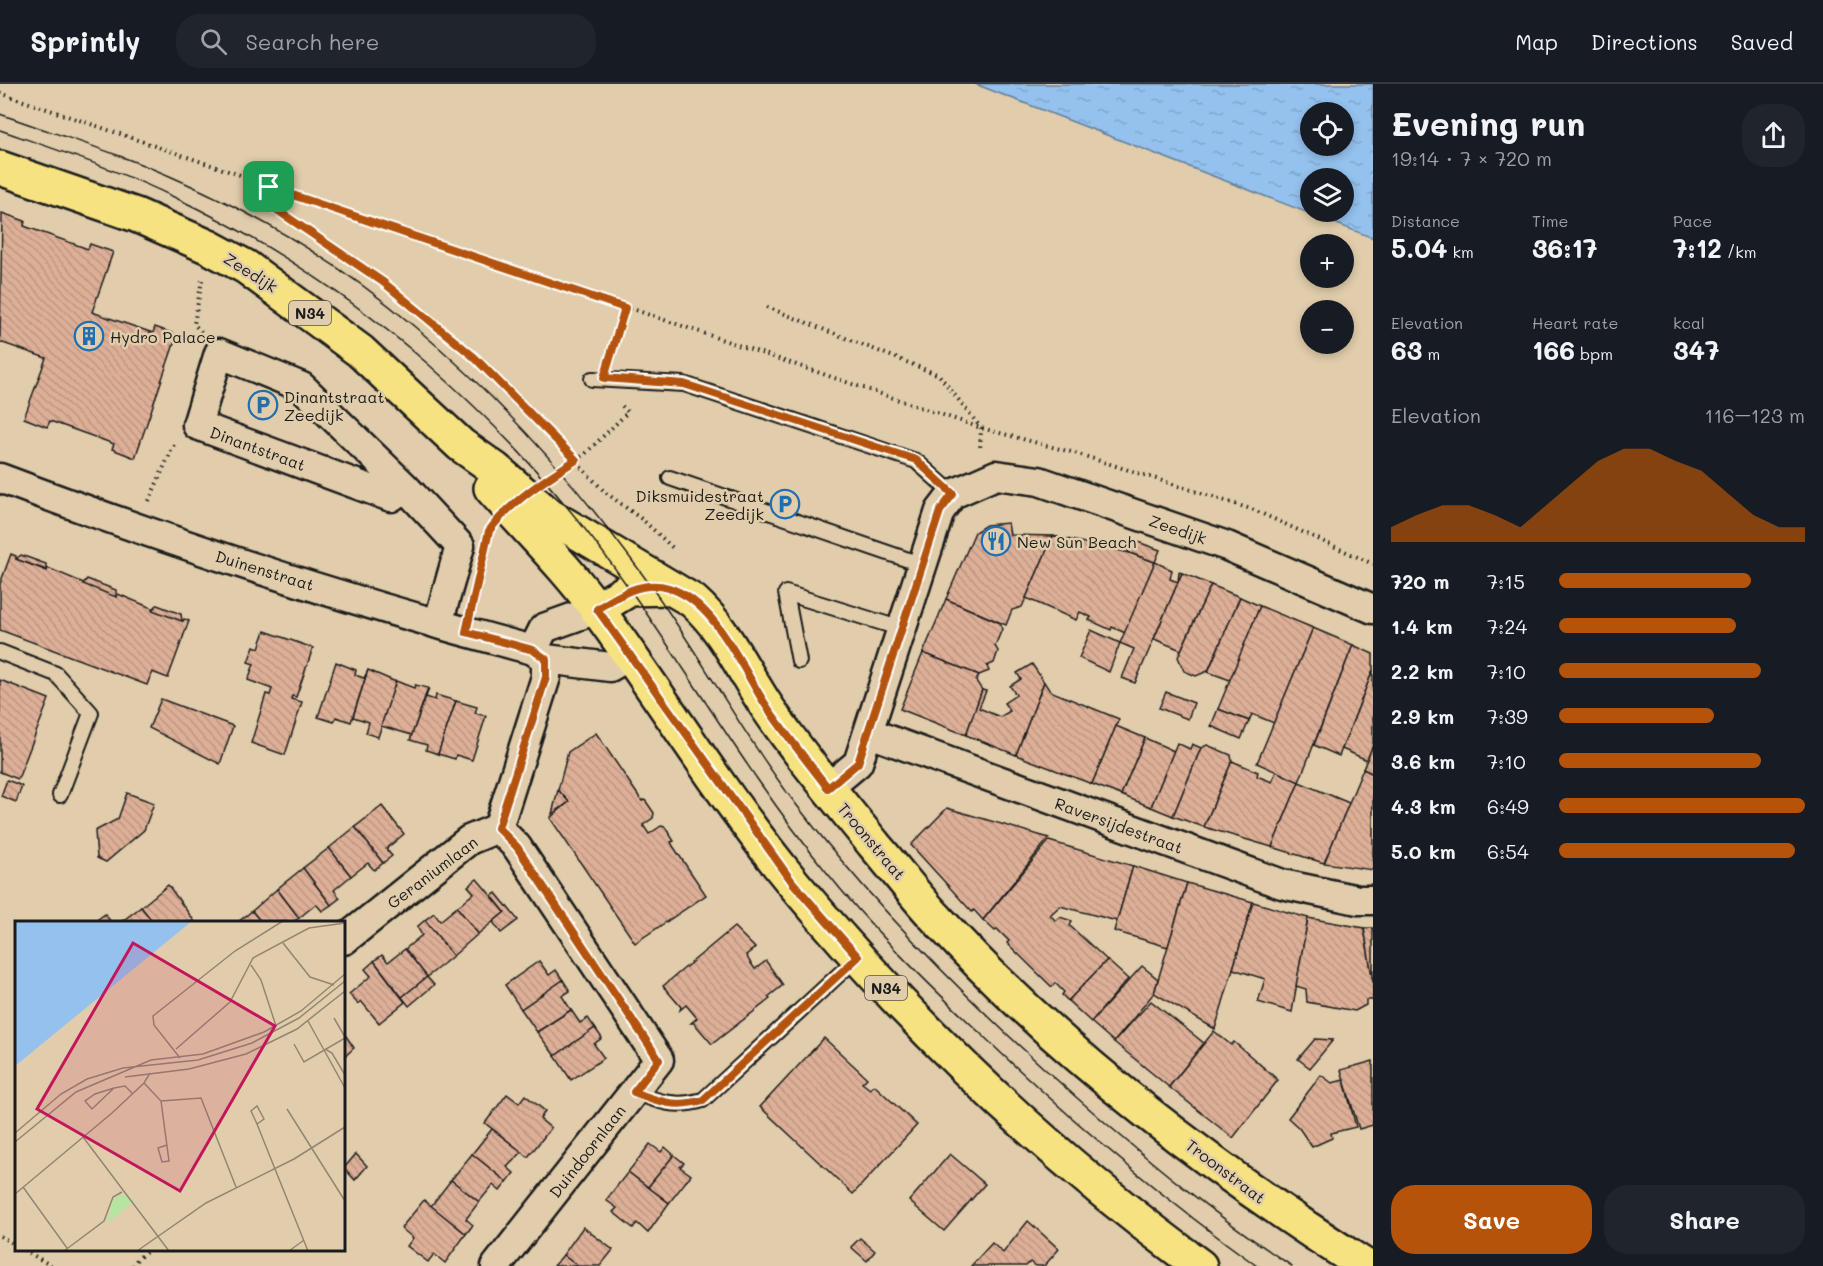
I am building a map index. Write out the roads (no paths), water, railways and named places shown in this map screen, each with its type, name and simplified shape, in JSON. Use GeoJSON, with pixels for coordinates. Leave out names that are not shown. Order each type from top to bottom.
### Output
{"type":"FeatureCollection","features":[{"type":"Feature","properties":{"kind":"main road","name":"Zeedijk"},"geometry":{"type":"LineString","coordinates":[[0,168],[136,215],[209,247],[255,273],[360,351],[460,445],[495,469],[550,516],[669,588]]}},
{"type":"Feature","properties":{"kind":"main road","name":"Zeedijk"},"geometry":{"type":"LineString","coordinates":[[460,445],[484,480],[597,609]]}},
{"type":"Feature","properties":{"kind":"main road"},"geometry":{"type":"LineString","coordinates":[[597,609],[630,589],[669,588]]}},
{"type":"Feature","properties":{"kind":"main road","name":"Troonstraat"},"geometry":{"type":"LineString","coordinates":[[669,588],[693,602],[711,617],[767,707],[828,788],[938,920],[1032,1014],[1144,1110],[1290,1218],[1365,1266]]}},
{"type":"Feature","properties":{"kind":"main road","name":"N34"},"geometry":{"type":"LineString","coordinates":[[597,609],[793,883],[858,957],[914,1018],[1005,1104],[1094,1184],[1200,1266]]}},
{"type":"Feature","properties":{"kind":"street","name":"Dinantstraat"},"geometry":{"type":"LineString","coordinates":[[219,353],[302,387],[405,487],[391,496],[197,425],[219,353]]}},
{"type":"Feature","properties":{"kind":"street","name":"Zeedijk"},"geometry":{"type":"LineString","coordinates":[[965,489],[996,475],[1039,481],[1227,546],[1373,609]]}},
{"type":"Feature","properties":{"kind":"street","name":"Duinenstraat"},"geometry":{"type":"LineString","coordinates":[[0,478],[139,530],[540,654],[610,667],[630,656]]}},
{"type":"Feature","properties":{"kind":"street"},"geometry":{"type":"LineString","coordinates":[[405,487],[460,546],[438,624]]}},
{"type":"Feature","properties":{"kind":"street"},"geometry":{"type":"LineString","coordinates":[[828,788],[858,763],[870,733],[940,511],[965,489]]}},
{"type":"Feature","properties":{"kind":"street"},"geometry":{"type":"LineString","coordinates":[[498,828],[546,677],[540,654],[544,628],[597,609]]}},
{"type":"Feature","properties":{"kind":"street","name":"Raversijdestraat"},"geometry":{"type":"LineString","coordinates":[[870,733],[1282,884],[1358,900],[1373,900]]}},
{"type":"Feature","properties":{"kind":"street","name":"Geraniumlaan"},"geometry":{"type":"LineString","coordinates":[[345,939],[469,840],[498,828]]}},
{"type":"Feature","properties":{"kind":"street","name":"Duindoornlaan"},"geometry":{"type":"LineString","coordinates":[[496,1266],[659,1060],[517,847],[498,828]]}},
{"type":"Feature","properties":{"kind":"lane"},"geometry":{"type":"LineString","coordinates":[[598,378],[684,384],[916,460],[965,489]]}},
{"type":"Feature","properties":{"kind":"lane"},"geometry":{"type":"LineString","coordinates":[[670,477],[923,565]]}},
{"type":"Feature","properties":{"kind":"lane"},"geometry":{"type":"LineString","coordinates":[[799,661],[786,593],[902,629]]}},
{"type":"Feature","properties":{"kind":"lane"},"geometry":{"type":"LineString","coordinates":[[0,652],[56,674],[91,713],[60,795]]}},
{"type":"Feature","properties":{"kind":"lane"},"geometry":{"type":"LineString","coordinates":[[634,1092],[663,1104],[686,1105],[703,1100],[858,957]]}},
{"type":"Feature","properties":{"kind":"water"},"geometry":{"type":"Polygon","coordinates":[[[975,84],[1373,84],[1373,238],[1332,222],[1354,222],[1354,168],[1300,168],[1300,210],[975,84]]]}},
{"type":"Feature","properties":{"kind":"tram line"},"geometry":{"type":"LineString","coordinates":[[0,114],[138,163],[214,196],[244,212],[333,265],[389,305],[446,354],[534,441],[587,502],[658,596],[754,745],[795,803],[893,920],[964,993],[1102,1120],[1208,1207],[1292,1266]]}},
{"type":"Feature","properties":{"kind":"tram line"},"geometry":{"type":"LineString","coordinates":[[0,130],[135,179],[246,234],[310,274],[372,318],[430,366],[485,417],[537,472],[586,530],[631,591],[773,802],[824,869],[879,933],[1012,1064],[1080,1125],[1184,1211],[1257,1266]]}},
{"type":"Feature","properties":{"kind":"place","name":"Hydro Palace"},"geometry":{"type":"Point","coordinates":[89,336]}},
{"type":"Feature","properties":{"kind":"place","name":"Dinantstraat Zeedijk"},"geometry":{"type":"Point","coordinates":[263,405]}},
{"type":"Feature","properties":{"kind":"place","name":"Diksmuidestraat Zeedijk"},"geometry":{"type":"Point","coordinates":[785,504]}},
{"type":"Feature","properties":{"kind":"place","name":"New Sun Beach"},"geometry":{"type":"Point","coordinates":[996,541]}}]}
